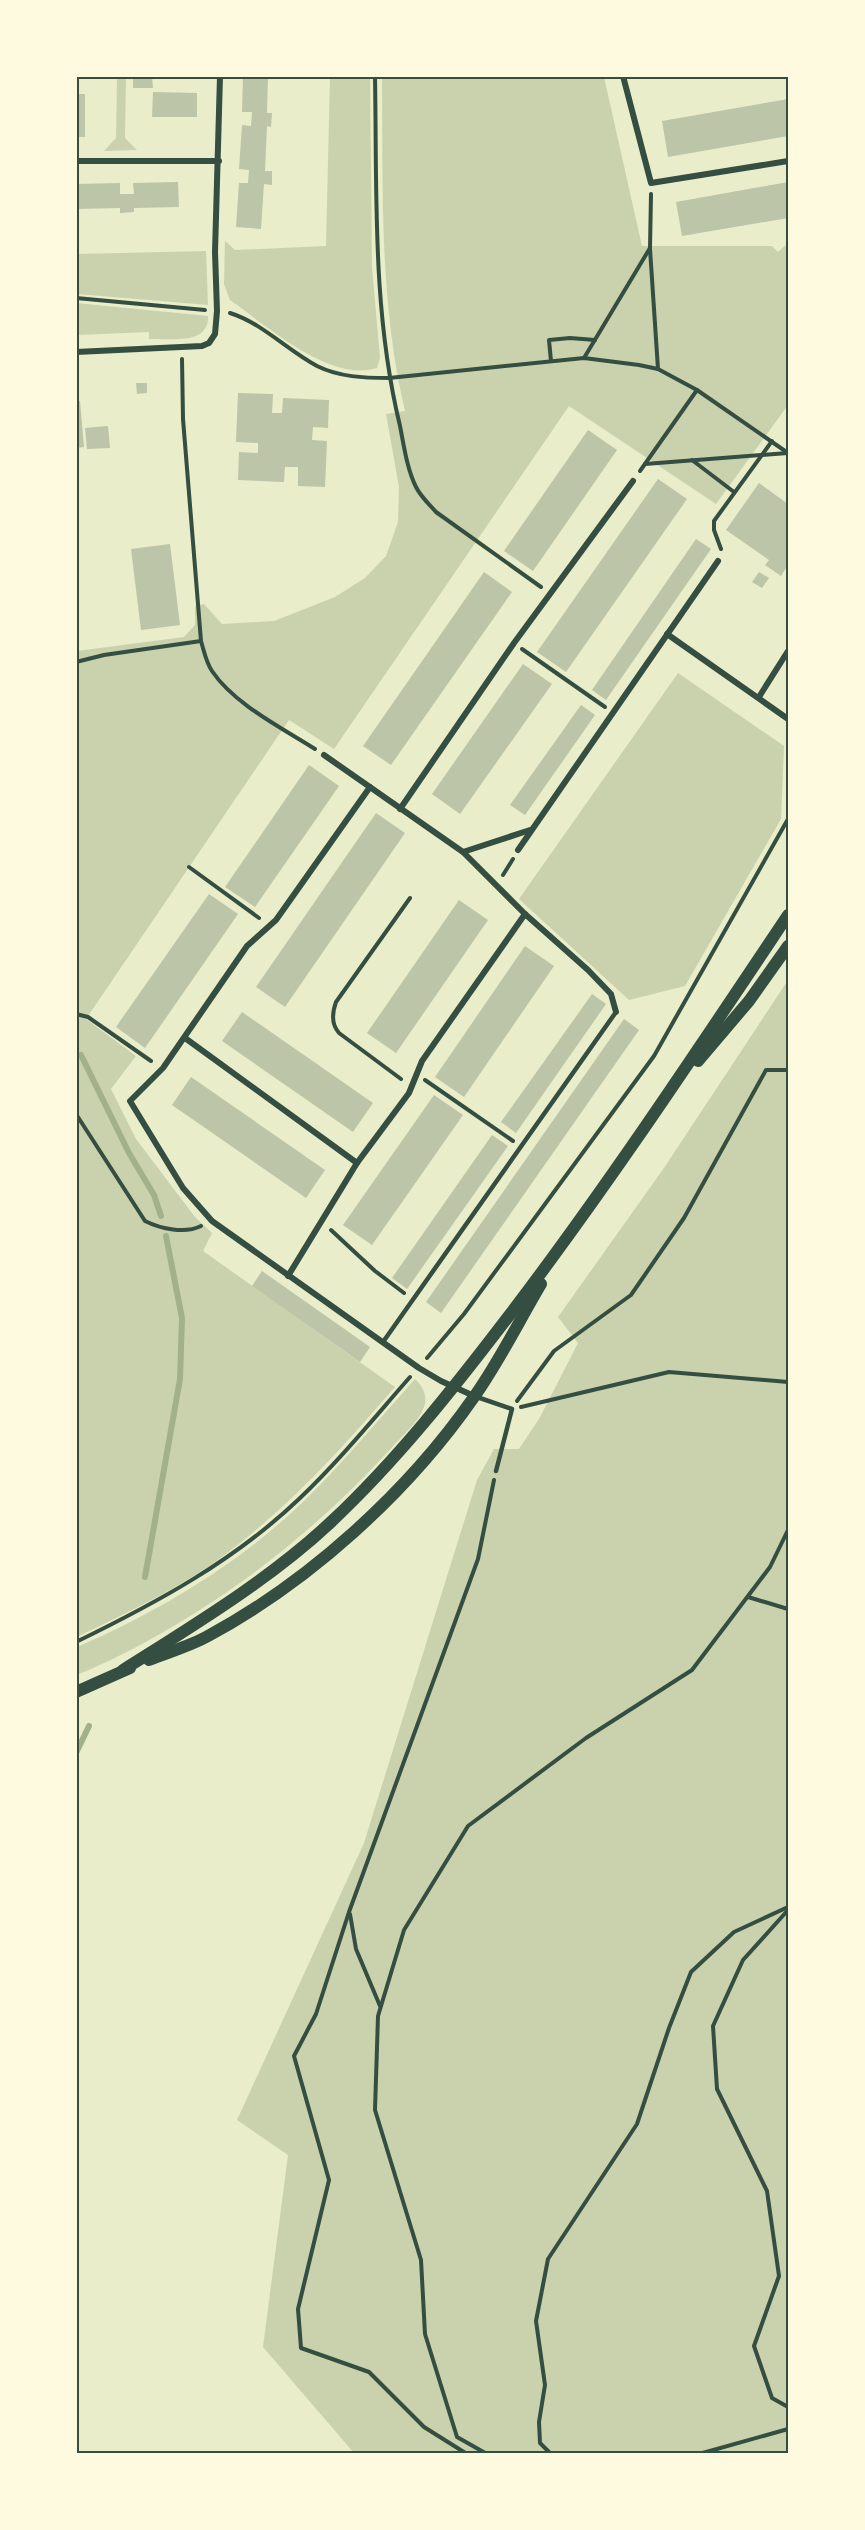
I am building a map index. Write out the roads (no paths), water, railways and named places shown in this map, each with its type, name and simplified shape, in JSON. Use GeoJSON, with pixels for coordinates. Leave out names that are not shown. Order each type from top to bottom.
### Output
{"type":"FeatureCollection","features":[{"type":"Feature","properties":{"kind":"main road"},"geometry":{"type":"LineString","coordinates":[[123,1671],[220,1608],[289,1557],[330,1523],[411,1440],[454,1388],[569,1236],[789,915]]}},
{"type":"Feature","properties":{"kind":"main road"},"geometry":{"type":"LineString","coordinates":[[655,1113],[749,1001],[789,946]]}},
{"type":"Feature","properties":{"kind":"main road"},"geometry":{"type":"LineString","coordinates":[[76,1692],[206,1637],[291,1584],[394,1491],[451,1427],[475,1396],[569,1236]]}},
{"type":"Feature","properties":{"kind":"street"},"geometry":{"type":"LineString","coordinates":[[76,352],[210,343],[216,334],[215,252],[220,76]]}},
{"type":"Feature","properties":{"kind":"street"},"geometry":{"type":"LineString","coordinates":[[623,76],[651,183],[789,161]]}},
{"type":"Feature","properties":{"kind":"street"},"geometry":{"type":"LineString","coordinates":[[76,161],[219,161]]}},
{"type":"Feature","properties":{"kind":"street"},"geometry":{"type":"LineString","coordinates":[[400,808],[514,643],[633,481]]}},
{"type":"Feature","properties":{"kind":"street"},"geometry":{"type":"LineString","coordinates":[[518,850],[718,561]]}},
{"type":"Feature","properties":{"kind":"street"},"geometry":{"type":"LineString","coordinates":[[668,634],[789,718]]}},
{"type":"Feature","properties":{"kind":"street"},"geometry":{"type":"LineString","coordinates":[[759,697],[789,651]]}},
{"type":"Feature","properties":{"kind":"street"},"geometry":{"type":"LineString","coordinates":[[324,755],[464,852],[496,886],[611,994],[616,1012]]}},
{"type":"Feature","properties":{"kind":"street"},"geometry":{"type":"LineString","coordinates":[[370,787],[286,906],[248,946],[163,1068],[130,1101],[183,1188],[212,1221],[418,1368],[454,1388],[475,1396]]}},
{"type":"Feature","properties":{"kind":"street"},"geometry":{"type":"LineString","coordinates":[[464,852],[530,830]]}},
{"type":"Feature","properties":{"kind":"street"},"geometry":{"type":"LineString","coordinates":[[288,1276],[357,1163],[409,1093],[422,1061],[525,914]]}},
{"type":"Feature","properties":{"kind":"street"},"geometry":{"type":"LineString","coordinates":[[185,1038],[357,1163]]}},
{"type":"Feature","properties":{"kind":"lane"},"geometry":{"type":"LineString","coordinates":[[383,1342],[616,1012]]}},
{"type":"Feature","properties":{"kind":"lane"},"geometry":{"type":"LineString","coordinates":[[475,1396],[512,1409],[496,1471]]}},
{"type":"Feature","properties":{"kind":"waterway"},"geometry":{"type":"LineString","coordinates":[[81,1055],[129,1153],[154,1195],[161,1216]]}},
{"type":"Feature","properties":{"kind":"waterway"},"geometry":{"type":"LineString","coordinates":[[145,1577],[180,1379],[182,1318],[166,1236]]}},
{"type":"Feature","properties":{"kind":"waterway"},"geometry":{"type":"LineString","coordinates":[[76,1753],[89,1726]]}}]}
